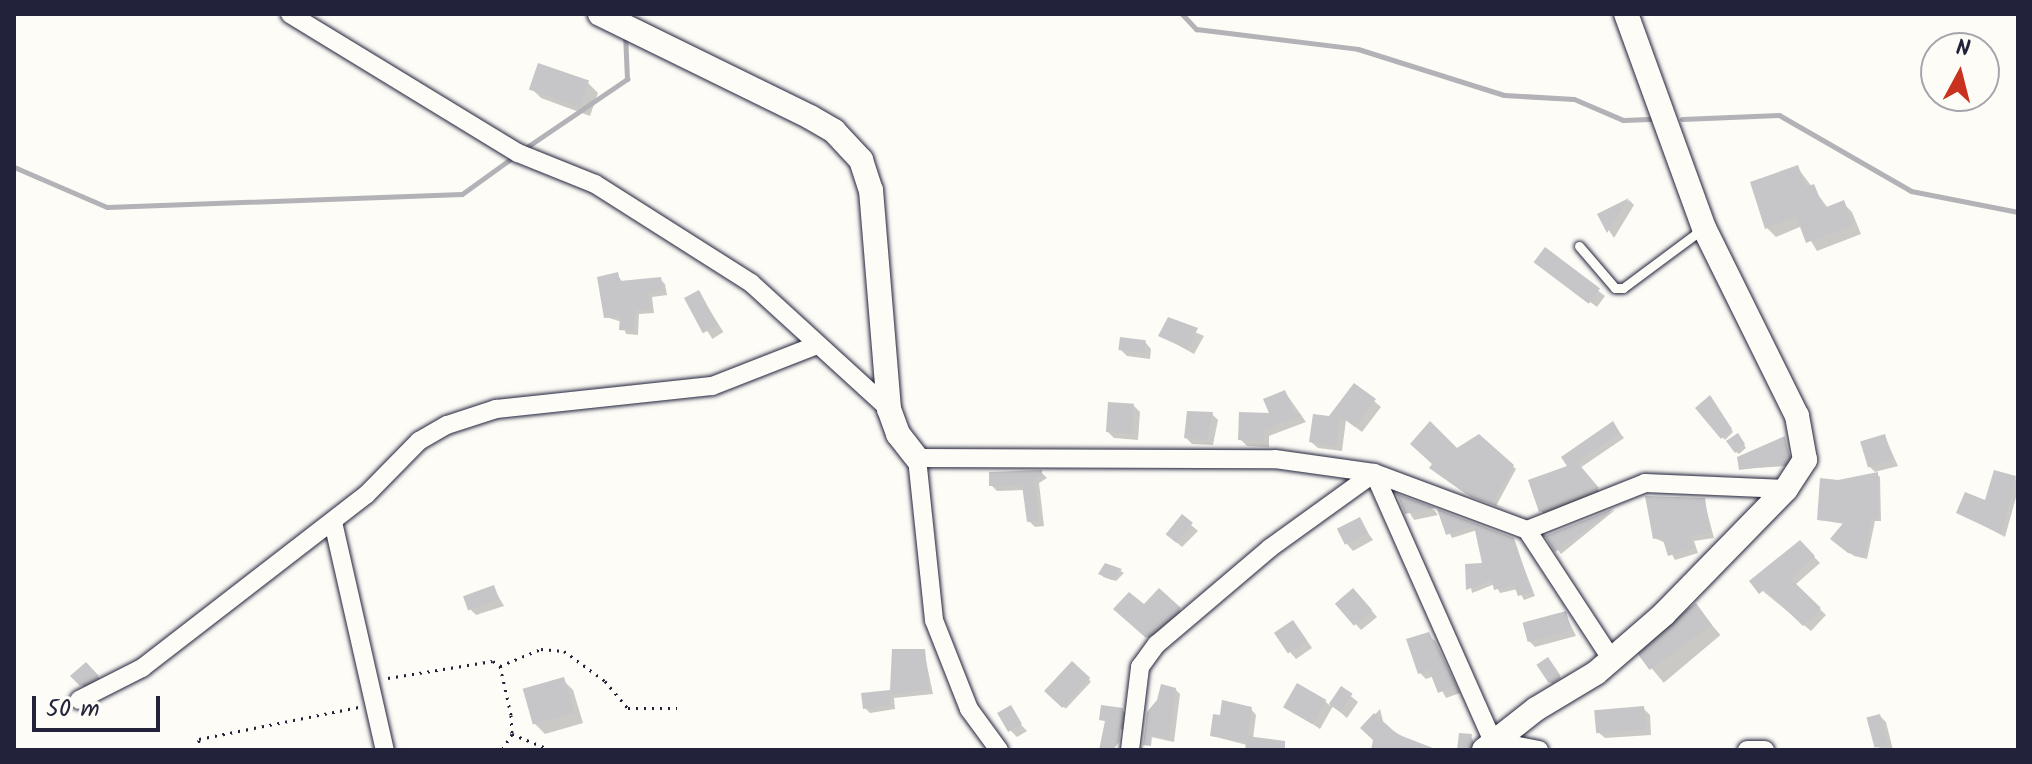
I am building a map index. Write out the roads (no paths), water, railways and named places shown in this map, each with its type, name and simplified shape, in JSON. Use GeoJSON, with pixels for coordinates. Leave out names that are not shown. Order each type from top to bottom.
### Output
{"type":"FeatureCollection","features":[{"type":"Feature","properties":{"kind":"main road"},"geometry":{"type":"LineString","coordinates":[[600,14],[810,117],[834,131],[861,160],[871,190],[889,409],[898,434],[917,458]]}},
{"type":"Feature","properties":{"kind":"main road"},"geometry":{"type":"LineString","coordinates":[[1489,746],[1612,660],[1786,489],[1805,460],[1802,429],[1704,228],[1626,14]]}},
{"type":"Feature","properties":{"kind":"street"},"geometry":{"type":"LineString","coordinates":[[290,14],[518,153],[595,184],[751,283],[889,409]]}},
{"type":"Feature","properties":{"kind":"street"},"geometry":{"type":"LineString","coordinates":[[79,700],[142,668],[312,532],[333,522],[366,495],[394,461],[447,425],[496,409],[712,386],[817,345]]}},
{"type":"Feature","properties":{"kind":"street"},"geometry":{"type":"LineString","coordinates":[[999,750],[969,709],[937,633],[917,458],[1275,459],[1374,473],[1527,530],[1612,660]]}},
{"type":"Feature","properties":{"kind":"street"},"geometry":{"type":"LineString","coordinates":[[1374,473],[1489,746],[1539,750]]}},
{"type":"Feature","properties":{"kind":"street"},"geometry":{"type":"LineString","coordinates":[[1130,750],[1140,667],[1157,644],[1270,548],[1374,473]]}},
{"type":"Feature","properties":{"kind":"street"},"geometry":{"type":"LineString","coordinates":[[1527,530],[1645,483],[1786,489]]}},
{"type":"Feature","properties":{"kind":"street"},"geometry":{"type":"LineString","coordinates":[[333,522],[385,750]]}},
{"type":"Feature","properties":{"kind":"street"},"geometry":{"type":"LineString","coordinates":[[1747,750],[1765,750]]}},
{"type":"Feature","properties":{"kind":"lane"},"geometry":{"type":"LineString","coordinates":[[1579,246],[1615,288],[1623,288],[1704,228]]}},
{"type":"Feature","properties":{"kind":"waterway"},"geometry":{"type":"LineString","coordinates":[[1182,14],[1196,29],[1358,49],[1504,95],[1574,99],[1623,120],[1650,119]]}},
{"type":"Feature","properties":{"kind":"waterway"},"geometry":{"type":"LineString","coordinates":[[524,149],[627,79],[625,34]]}},
{"type":"Feature","properties":{"kind":"waterway"},"geometry":{"type":"LineString","coordinates":[[1682,119],[1779,115],[1911,191],[2018,212]]}},
{"type":"Feature","properties":{"kind":"waterway"},"geometry":{"type":"LineString","coordinates":[[14,167],[107,207],[462,194],[516,155]]}}]}
